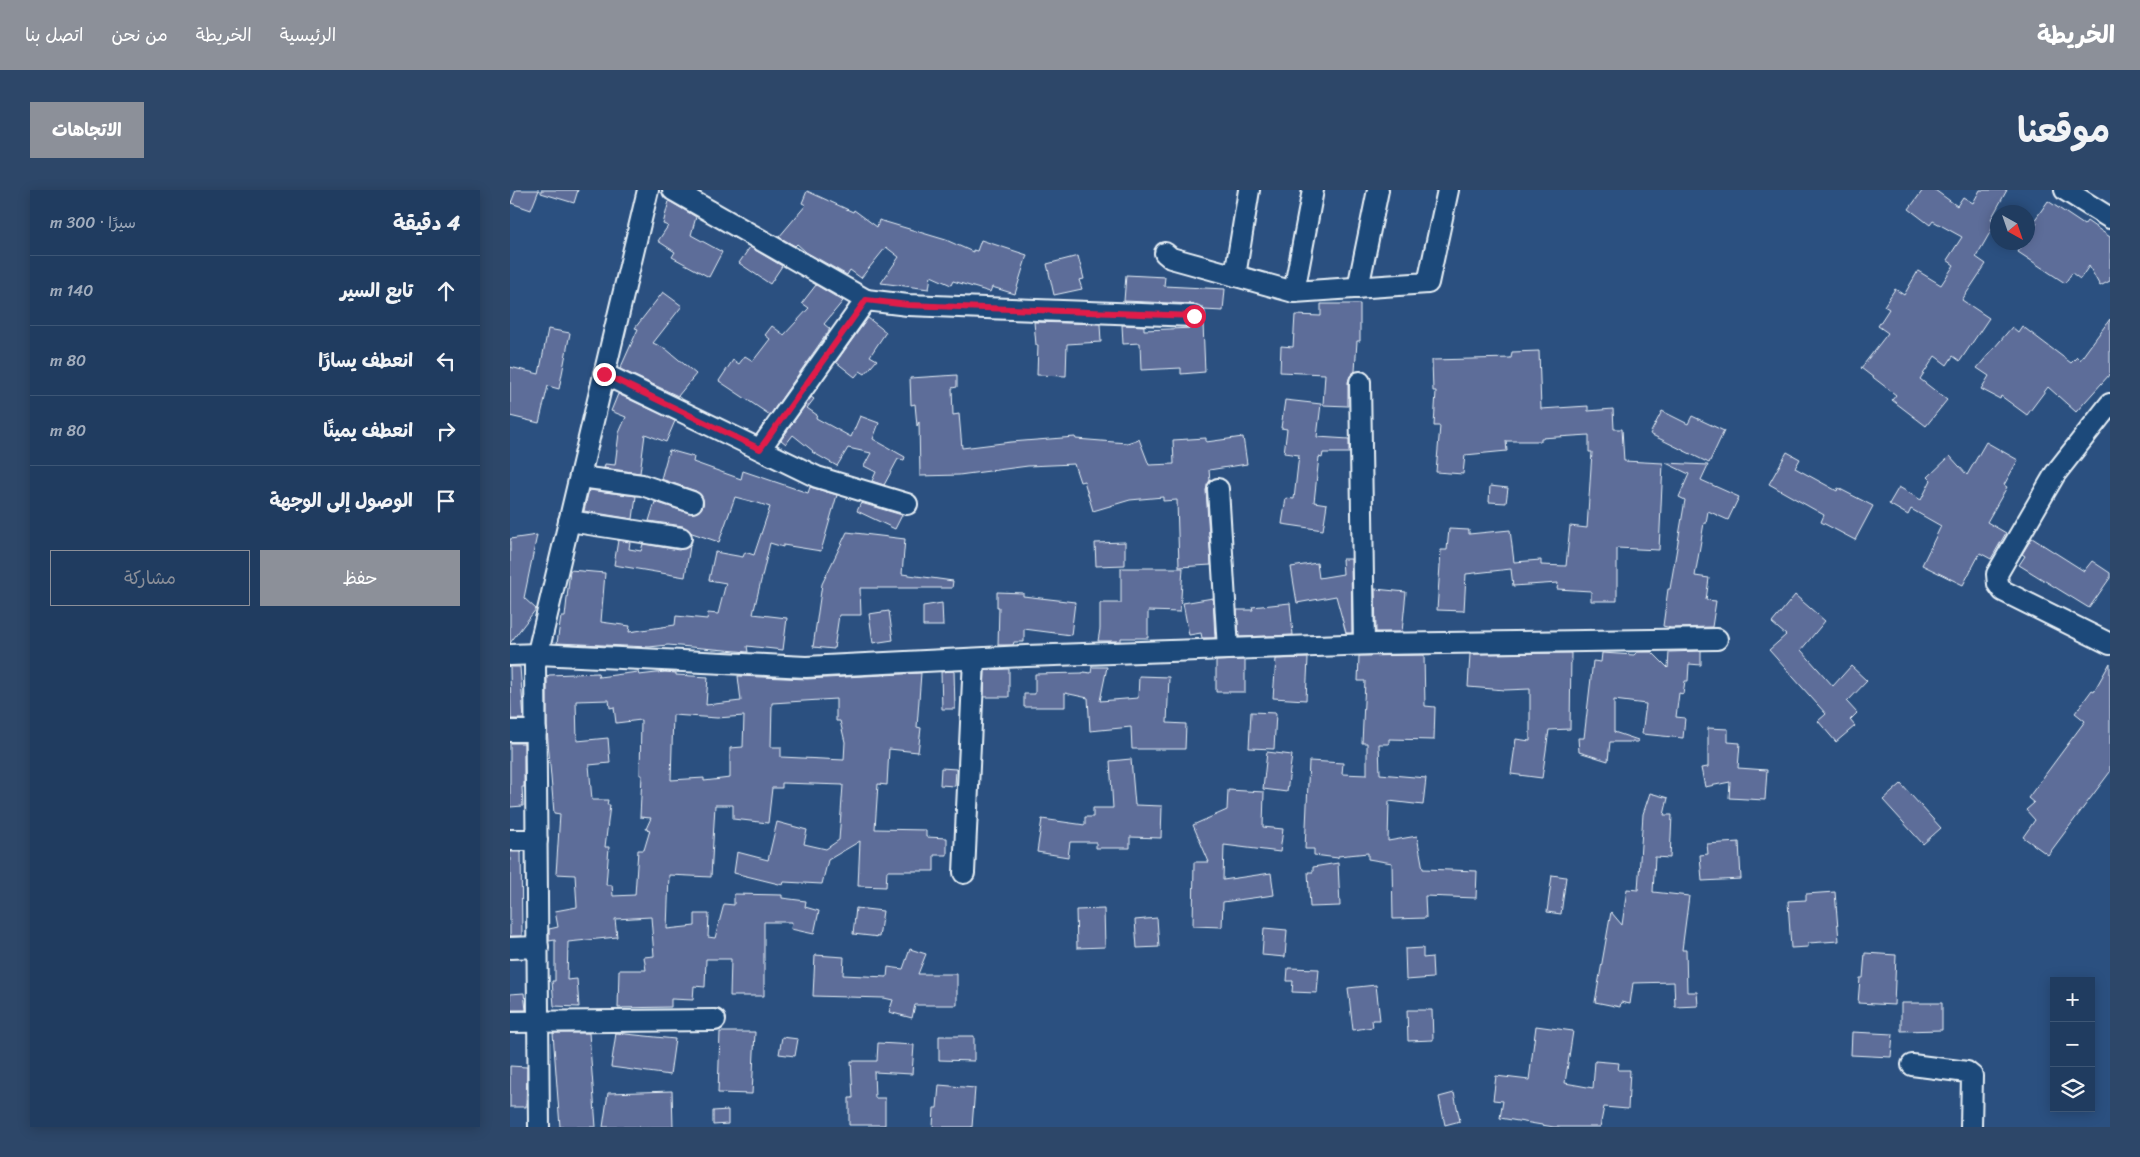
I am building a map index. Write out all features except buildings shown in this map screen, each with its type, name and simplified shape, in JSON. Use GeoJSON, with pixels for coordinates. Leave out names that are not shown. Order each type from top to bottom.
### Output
{"type":"FeatureCollection","features":[{"type":"Feature","properties":{"kind":"street"},"geometry":{"type":"LineString","coordinates":[[539,1127],[535,665],[648,190]]}},
{"type":"Feature","properties":{"kind":"street"},"geometry":{"type":"LineString","coordinates":[[673,190],[866,300],[908,305],[1194,316]]}},
{"type":"Feature","properties":{"kind":"street"},"geometry":{"type":"LineString","coordinates":[[1235,276],[1249,190]]}},
{"type":"Feature","properties":{"kind":"street"},"geometry":{"type":"LineString","coordinates":[[1294,292],[1313,190]]}},
{"type":"Feature","properties":{"kind":"street"},"geometry":{"type":"LineString","coordinates":[[1358,288],[1378,190]]}},
{"type":"Feature","properties":{"kind":"street"},"geometry":{"type":"LineString","coordinates":[[1165,253],[1171,258],[1294,292],[1428,283],[1448,190]]}},
{"type":"Feature","properties":{"kind":"street"},"geometry":{"type":"LineString","coordinates":[[2065,190],[2110,218]]}},
{"type":"Feature","properties":{"kind":"street"},"geometry":{"type":"LineString","coordinates":[[760,449],[866,300]]}},
{"type":"Feature","properties":{"kind":"street"},"geometry":{"type":"LineString","coordinates":[[604,374],[817,477],[907,504]]}},
{"type":"Feature","properties":{"kind":"street"},"geometry":{"type":"LineString","coordinates":[[1360,382],[1364,644]]}},
{"type":"Feature","properties":{"kind":"street"},"geometry":{"type":"LineString","coordinates":[[2110,404],[2055,474],[1998,574],[1998,584],[2003,591],[2110,644]]}},
{"type":"Feature","properties":{"kind":"street"},"geometry":{"type":"LineString","coordinates":[[580,477],[642,485],[692,502]]}},
{"type":"Feature","properties":{"kind":"street"},"geometry":{"type":"LineString","coordinates":[[1218,489],[1228,649]]}},
{"type":"Feature","properties":{"kind":"street"},"geometry":{"type":"LineString","coordinates":[[569,521],[681,538]]}},
{"type":"Feature","properties":{"kind":"street"},"geometry":{"type":"LineString","coordinates":[[510,655],[538,654],[806,667],[974,658],[1364,644],[1717,639]]}},
{"type":"Feature","properties":{"kind":"street"},"geometry":{"type":"LineString","coordinates":[[964,873],[974,658]]}},
{"type":"Feature","properties":{"kind":"street"},"geometry":{"type":"LineString","coordinates":[[510,731],[536,731]]}},
{"type":"Feature","properties":{"kind":"street"},"geometry":{"type":"LineString","coordinates":[[510,840],[537,840]]}},
{"type":"Feature","properties":{"kind":"street"},"geometry":{"type":"LineString","coordinates":[[510,948],[538,947]]}},
{"type":"Feature","properties":{"kind":"street"},"geometry":{"type":"LineString","coordinates":[[510,1022],[715,1020]]}},
{"type":"Feature","properties":{"kind":"street"},"geometry":{"type":"LineString","coordinates":[[1912,1065],[1967,1072],[1972,1076],[1971,1127]]}},
{"type":"Feature","properties":{"kind":"route"},"geometry":{"type":"LineString","coordinates":[[604,374],[760,449],[866,300],[908,305],[1194,316]]}}]}
